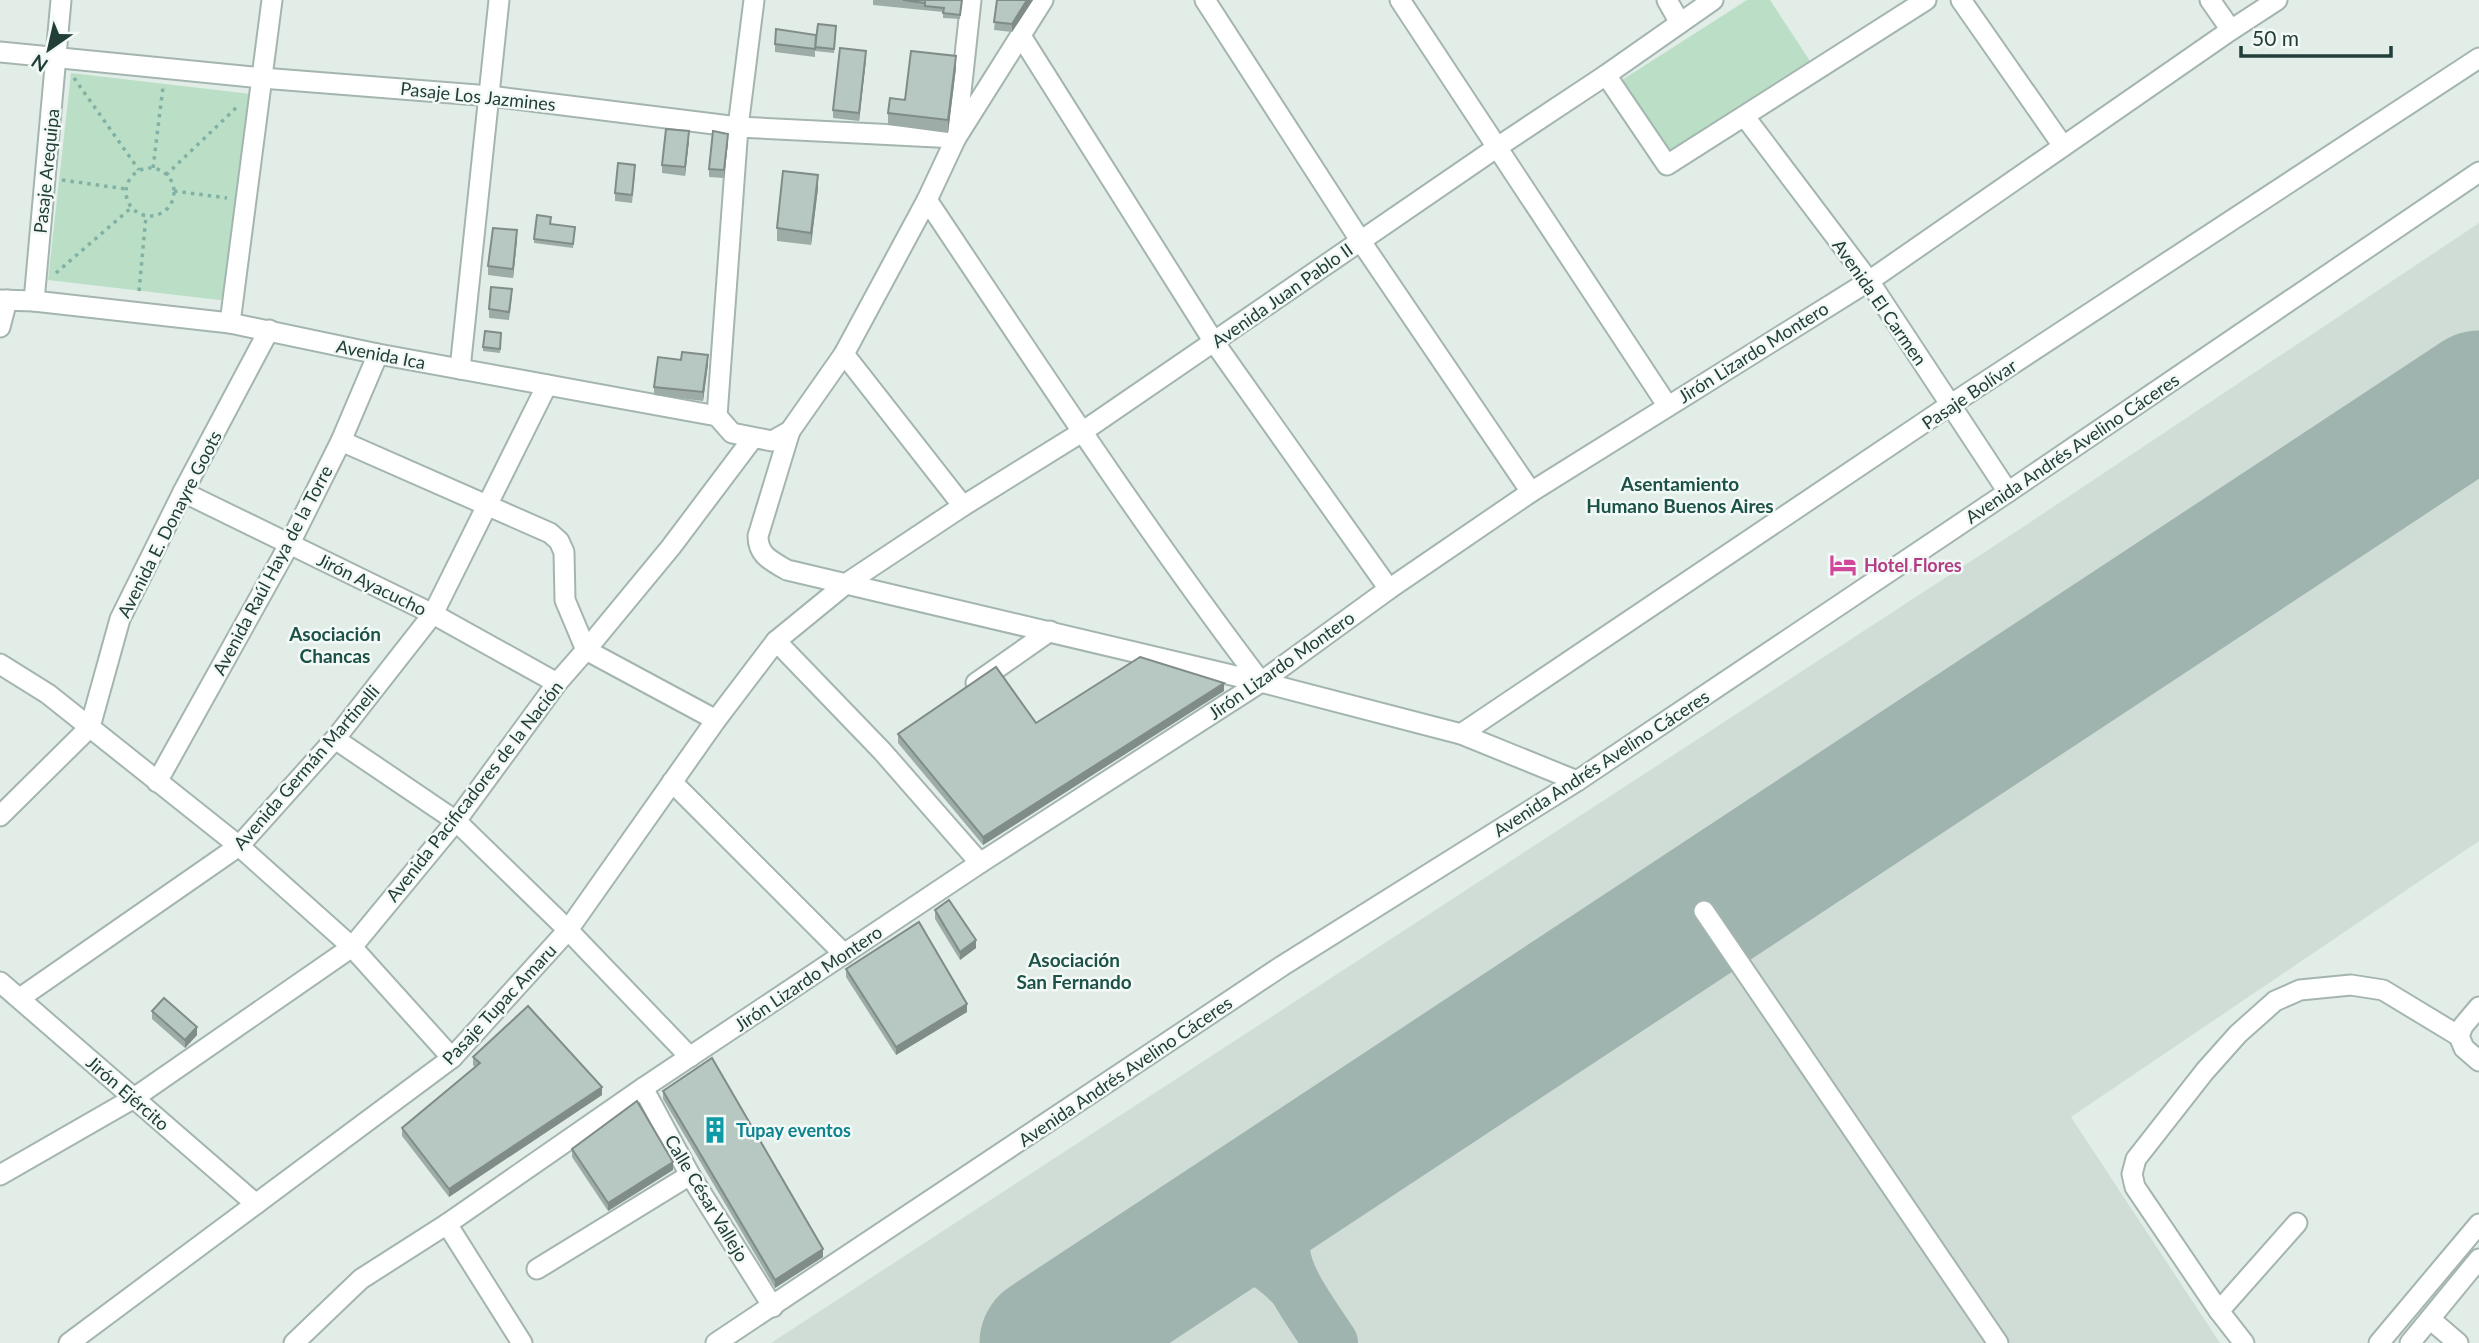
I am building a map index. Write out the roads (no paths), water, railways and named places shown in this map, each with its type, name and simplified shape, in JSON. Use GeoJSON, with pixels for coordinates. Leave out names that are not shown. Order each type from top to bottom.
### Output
{"type":"FeatureCollection","features":[{"type":"Feature","properties":{"kind":"street","name":"Pasaje Arequipa"},"geometry":{"type":"LineString","coordinates":[[34,301],[64,66],[61,0]]}},
{"type":"Feature","properties":{"kind":"street"},"geometry":{"type":"LineString","coordinates":[[230,323],[272,0]]}},
{"type":"Feature","properties":{"kind":"street"},"geometry":{"type":"LineString","coordinates":[[460,369],[499,0]]}},
{"type":"Feature","properties":{"kind":"street"},"geometry":{"type":"LineString","coordinates":[[718,416],[738,127],[754,0]]}},
{"type":"Feature","properties":{"kind":"street"},"geometry":{"type":"LineString","coordinates":[[956,138],[971,0]]}},
{"type":"Feature","properties":{"kind":"street"},"geometry":{"type":"LineString","coordinates":[[1043,0],[956,138],[927,200],[844,354],[790,430],[758,536],[758,546],[766,558],[788,570],[1261,682],[1461,734],[1577,781]]}},
{"type":"Feature","properties":{"kind":"street"},"geometry":{"type":"LineString","coordinates":[[1205,0],[1360,240],[1531,492]]}},
{"type":"Feature","properties":{"kind":"street"},"geometry":{"type":"LineString","coordinates":[[1400,0],[1667,405]]}},
{"type":"Feature","properties":{"kind":"street"},"geometry":{"type":"LineString","coordinates":[[1667,0],[1680,23]]}},
{"type":"Feature","properties":{"kind":"street","name":"Avenida Juan Pablo II"},"geometry":{"type":"LineString","coordinates":[[847,583],[1082,432],[1713,0]]}},
{"type":"Feature","properties":{"kind":"street"},"geometry":{"type":"LineString","coordinates":[[1606,75],[1667,165],[1926,0]]}},
{"type":"Feature","properties":{"kind":"street"},"geometry":{"type":"LineString","coordinates":[[1961,0],[2063,146]]}},
{"type":"Feature","properties":{"kind":"street"},"geometry":{"type":"LineString","coordinates":[[2210,0],[2231,30]]}},
{"type":"Feature","properties":{"kind":"street","name":"Jirón Lizardo Montero"},"geometry":{"type":"LineString","coordinates":[[294,1343],[361,1279],[447,1224],[643,1088],[980,863],[1261,682],[1389,589],[1531,492],[1869,281],[2277,0]]}},
{"type":"Feature","properties":{"kind":"street"},"geometry":{"type":"LineString","coordinates":[[1021,36],[1214,342],[1389,589]]}},
{"type":"Feature","properties":{"kind":"street","name":"Pasaje Los Jazmines"},"geometry":{"type":"LineString","coordinates":[[0,52],[64,66],[490,96],[738,127],[956,138]]}},
{"type":"Feature","properties":{"kind":"street","name":"Pasaje Bolívar"},"geometry":{"type":"LineString","coordinates":[[1461,734],[1950,405],[2479,58]]}},
{"type":"Feature","properties":{"kind":"street","name":"Avenida El Carmen"},"geometry":{"type":"LineString","coordinates":[[1745,117],[1869,281],[2008,492]]}},
{"type":"Feature","properties":{"kind":"street","name":"Avenida Andrés Avelino Cáceres"},"geometry":{"type":"LineString","coordinates":[[716,1343],[1282,966],[1577,781],[2479,172]]}},
{"type":"Feature","properties":{"kind":"street"},"geometry":{"type":"LineString","coordinates":[[927,200],[1082,432],[1219,627],[1261,682]]}},
{"type":"Feature","properties":{"kind":"street"},"geometry":{"type":"LineString","coordinates":[[0,327],[3,300]]}},
{"type":"Feature","properties":{"kind":"street","name":"Avenida Ica"},"geometry":{"type":"LineString","coordinates":[[3,300],[34,301],[230,323],[269,330],[378,354],[718,416],[732,433],[752,438]]}},
{"type":"Feature","properties":{"kind":"street","name":"Avenida E. Donayre Goots"},"geometry":{"type":"LineString","coordinates":[[0,816],[90,727],[120,619],[183,492],[269,330]]}},
{"type":"Feature","properties":{"kind":"street","name":"Avenida Raúl Haya de la Torre"},"geometry":{"type":"LineString","coordinates":[[157,782],[290,543],[341,440],[378,354]]}},
{"type":"Feature","properties":{"kind":"street"},"geometry":{"type":"LineString","coordinates":[[844,354],[963,506]]}},
{"type":"Feature","properties":{"kind":"street","name":"Avenida Germán Martinelli"},"geometry":{"type":"LineString","coordinates":[[20,998],[239,846],[335,739],[433,614],[547,385]]}},
{"type":"Feature","properties":{"kind":"street"},"geometry":{"type":"LineString","coordinates":[[752,438],[772,441],[790,430]]}},
{"type":"Feature","properties":{"kind":"street","name":"Avenida Pacificadores de la Nación"},"geometry":{"type":"LineString","coordinates":[[0,1175],[134,1098],[352,947],[456,821],[556,683],[671,547],[752,438]]}},
{"type":"Feature","properties":{"kind":"street"},"geometry":{"type":"LineString","coordinates":[[341,440],[550,533],[559,541],[564,552],[565,600],[586,650],[716,720]]}},
{"type":"Feature","properties":{"kind":"street","name":"Jirón Ayacucho"},"geometry":{"type":"LineString","coordinates":[[183,492],[433,614],[556,683]]}},
{"type":"Feature","properties":{"kind":"street","name":"Pasaje Tupac Amaru"},"geometry":{"type":"LineString","coordinates":[[69,1343],[452,1058],[568,930],[716,720],[776,640],[847,583]]}},
{"type":"Feature","properties":{"kind":"street"},"geometry":{"type":"LineString","coordinates":[[960,695],[1050,631]]}},
{"type":"Feature","properties":{"kind":"street"},"geometry":{"type":"LineString","coordinates":[[776,640],[888,747],[980,863]]}},
{"type":"Feature","properties":{"kind":"street"},"geometry":{"type":"LineString","coordinates":[[0,664],[48,694],[239,846],[352,947],[452,1058]]}},
{"type":"Feature","properties":{"kind":"street"},"geometry":{"type":"LineString","coordinates":[[335,739],[456,821],[568,930],[690,1057]]}},
{"type":"Feature","properties":{"kind":"street"},"geometry":{"type":"LineString","coordinates":[[672,782],[844,954]]}},
{"type":"Feature","properties":{"kind":"street"},"geometry":{"type":"LineString","coordinates":[[1704,911],[1998,1343]]}},
{"type":"Feature","properties":{"kind":"street","name":"Jirón Ejército"},"geometry":{"type":"LineString","coordinates":[[0,982],[256,1204]]}},
{"type":"Feature","properties":{"kind":"street"},"geometry":{"type":"LineString","coordinates":[[2244,1343],[2218,1311],[2136,1187],[2132,1174],[2136,1159],[2205,1071],[2238,1034],[2275,1001],[2300,989],[2351,985],[2383,990],[2459,1037],[2464,1048],[2479,1061]]}},
{"type":"Feature","properties":{"kind":"street"},"geometry":{"type":"LineString","coordinates":[[2459,1037],[2463,1026],[2479,1007]]}},
{"type":"Feature","properties":{"kind":"street","name":"Calle César Vallejo"},"geometry":{"type":"LineString","coordinates":[[643,1088],[690,1175],[773,1307]]}},
{"type":"Feature","properties":{"kind":"street"},"geometry":{"type":"LineString","coordinates":[[537,1269],[690,1175]]}},
{"type":"Feature","properties":{"kind":"street"},"geometry":{"type":"LineString","coordinates":[[2218,1311],[2297,1223]]}},
{"type":"Feature","properties":{"kind":"street"},"geometry":{"type":"LineString","coordinates":[[447,1224],[522,1343]]}},
{"type":"Feature","properties":{"kind":"street"},"geometry":{"type":"LineString","coordinates":[[2379,1343],[2479,1224]]}},
{"type":"Feature","properties":{"kind":"street"},"geometry":{"type":"LineString","coordinates":[[2410,1343],[2479,1259]]}},
{"type":"Feature","properties":{"kind":"street"},"geometry":{"type":"LineString","coordinates":[[2430,1319],[2458,1343]]}},
{"type":"Feature","properties":{"kind":"place","name":"Hotel Flores"},"geometry":{"type":"Point","coordinates":[1843,565]}},
{"type":"Feature","properties":{"kind":"place","name":"Tupay eventos"},"geometry":{"type":"Point","coordinates":[715,1130]}},
{"type":"Feature","properties":{"kind":"district","name":"Asentamiento Humano Buenos Aires"},"geometry":{"type":"Point","coordinates":[1680,494]}},
{"type":"Feature","properties":{"kind":"district","name":"Asociación Chancas"},"geometry":{"type":"Point","coordinates":[335,644]}},
{"type":"Feature","properties":{"kind":"district","name":"Asociación San Fernando"},"geometry":{"type":"Point","coordinates":[1074,970]}}]}
